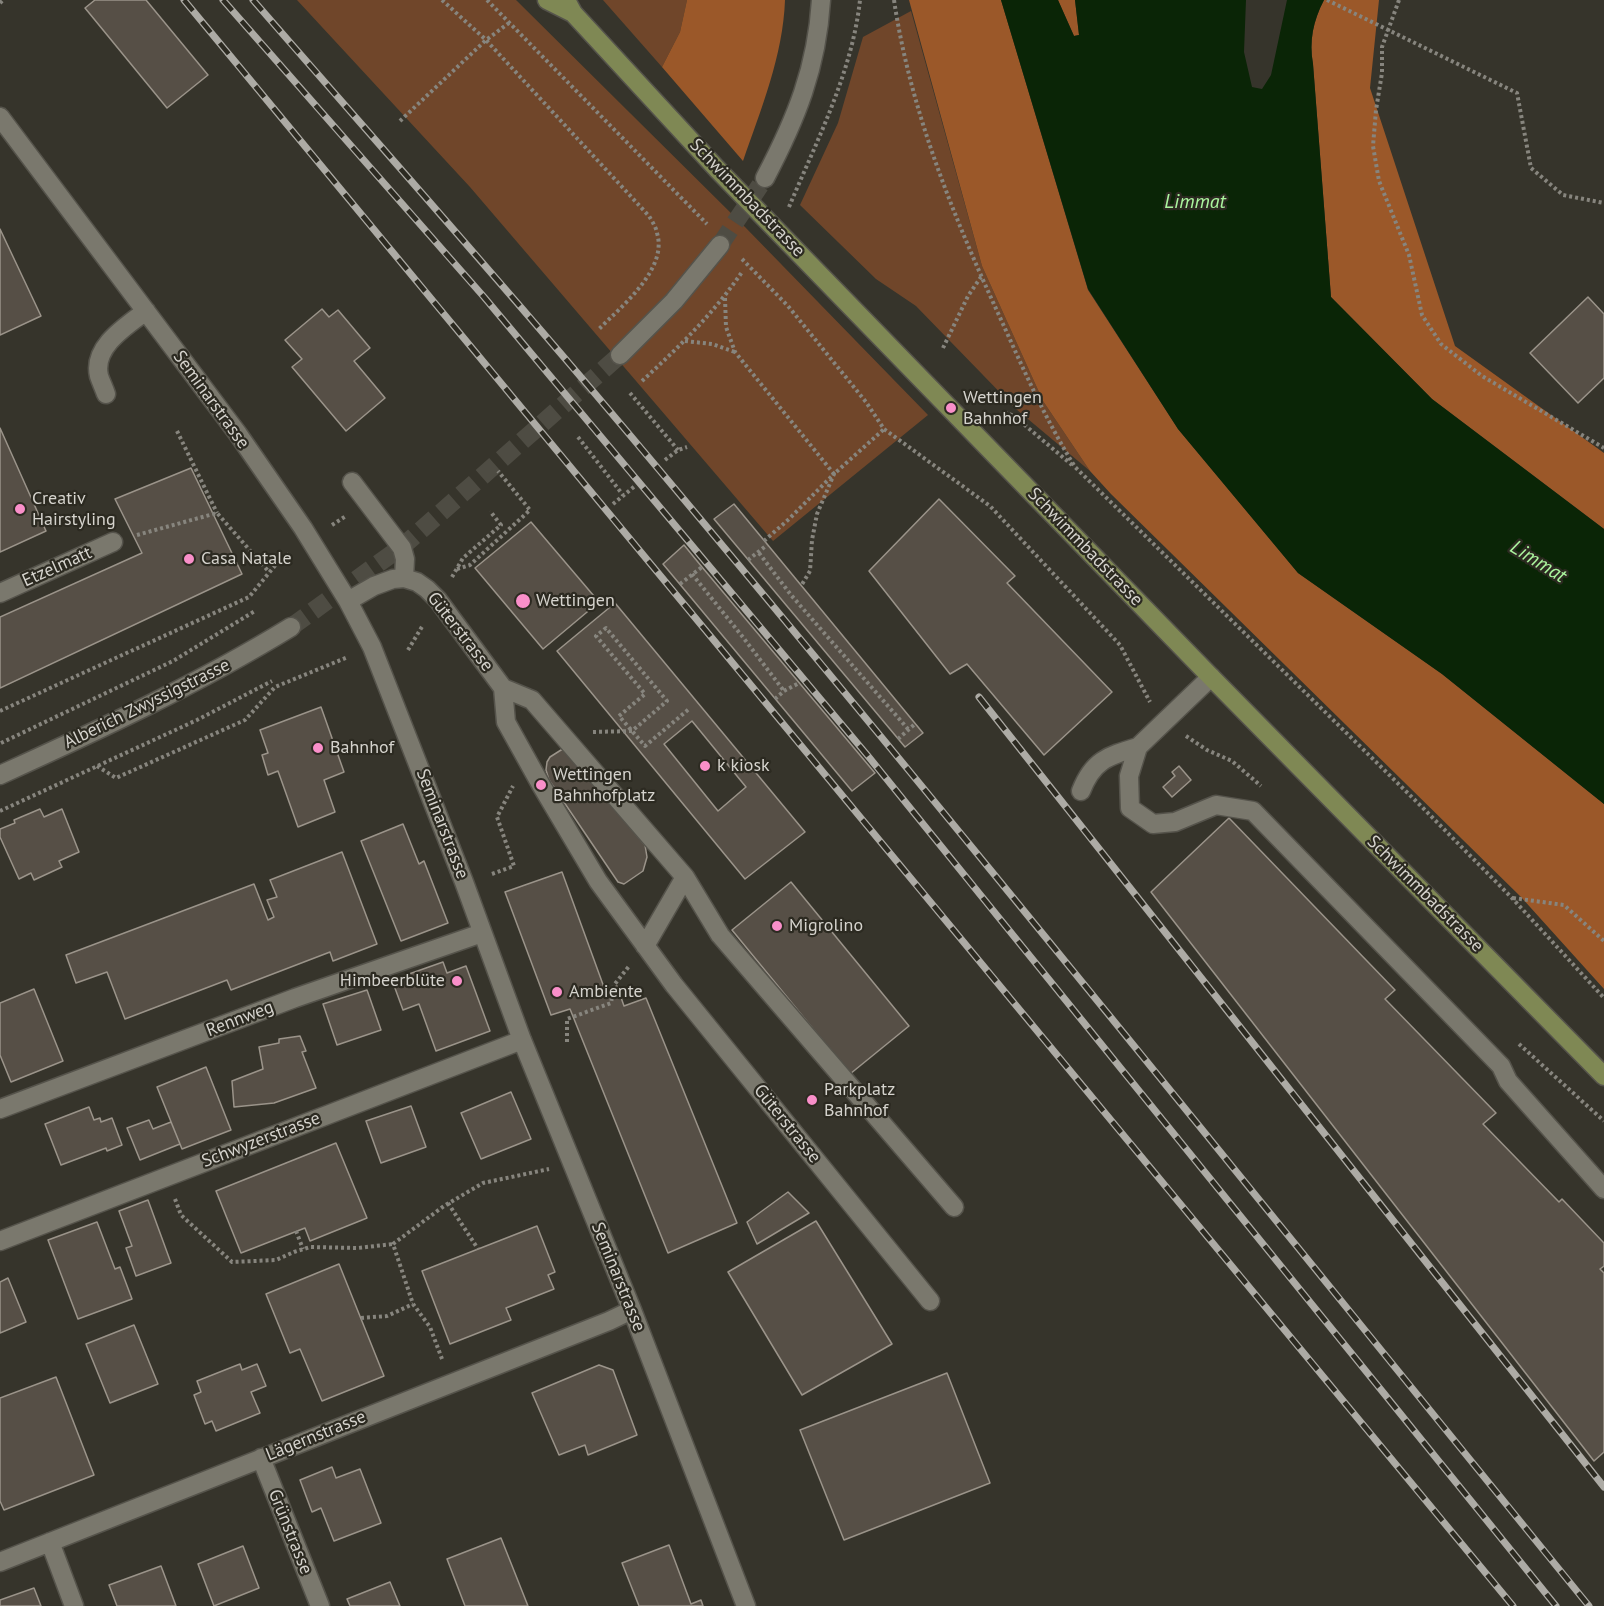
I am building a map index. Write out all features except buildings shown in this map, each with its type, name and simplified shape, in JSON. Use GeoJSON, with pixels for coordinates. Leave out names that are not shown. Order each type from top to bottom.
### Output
{"type":"FeatureCollection","features":[{"type":"Feature","properties":{"kind":"main road","name":"Schwimmbadstrasse"},"geometry":{"type":"LineString","coordinates":[[547,0],[569,7],[717,169],[1211,677],[1604,1076]]}},
{"type":"Feature","properties":{"kind":"street"},"geometry":{"type":"LineString","coordinates":[[765,178],[790,131],[809,80],[819,21],[820,0]]}},
{"type":"Feature","properties":{"kind":"street","name":"Seminarstrasse"},"geometry":{"type":"LineString","coordinates":[[0,117],[238,434],[303,528],[348,601],[379,663],[522,1040],[632,1310],[746,1606]]}},
{"type":"Feature","properties":{"kind":"street"},"geometry":{"type":"LineString","coordinates":[[620,355],[674,301],[717,238]]}},
{"type":"Feature","properties":{"kind":"street"},"geometry":{"type":"LineString","coordinates":[[106,394],[98,374],[102,351],[122,329],[146,311]]}},
{"type":"Feature","properties":{"kind":"street"},"geometry":{"type":"LineString","coordinates":[[348,601],[374,586],[393,579],[404,578],[405,560],[402,548],[352,482]]}},
{"type":"Feature","properties":{"kind":"street","name":"Etzelmatt"},"geometry":{"type":"LineString","coordinates":[[0,593],[113,542]]}},
{"type":"Feature","properties":{"kind":"street","name":"Güterstrasse"},"geometry":{"type":"LineString","coordinates":[[404,578],[417,582],[438,600],[503,688],[532,700],[685,877],[720,935],[954,1207]]}},
{"type":"Feature","properties":{"kind":"street","name":"Alberich Zwyssigstrasse"},"geometry":{"type":"LineString","coordinates":[[0,775],[182,690],[291,627]]}},
{"type":"Feature","properties":{"kind":"street"},"geometry":{"type":"LineString","coordinates":[[1211,677],[1138,747],[1129,776],[1130,808],[1153,824],[1176,822],[1216,805],[1253,811],[1501,1066],[1508,1081],[1604,1189]]}},
{"type":"Feature","properties":{"kind":"street","name":"Güterstrasse"},"geometry":{"type":"LineString","coordinates":[[503,688],[506,722],[598,881],[645,946],[930,1301]]}},
{"type":"Feature","properties":{"kind":"street"},"geometry":{"type":"LineString","coordinates":[[1081,790],[1087,774],[1105,757],[1138,747]]}},
{"type":"Feature","properties":{"kind":"street"},"geometry":{"type":"LineString","coordinates":[[645,946],[685,877]]}},
{"type":"Feature","properties":{"kind":"street","name":"Rennweg"},"geometry":{"type":"LineString","coordinates":[[0,1109],[294,998],[482,933]]}},
{"type":"Feature","properties":{"kind":"street","name":"Schwyzerstrasse"},"geometry":{"type":"LineString","coordinates":[[0,1241],[522,1040]]}},
{"type":"Feature","properties":{"kind":"street","name":"Lägernstrasse"},"geometry":{"type":"LineString","coordinates":[[0,1562],[632,1310]]}},
{"type":"Feature","properties":{"kind":"street","name":"Grünstrasse"},"geometry":{"type":"LineString","coordinates":[[261,1458],[320,1606]]}},
{"type":"Feature","properties":{"kind":"street"},"geometry":{"type":"LineString","coordinates":[[50,1542],[74,1606]]}},
{"type":"Feature","properties":{"kind":"path"},"geometry":{"type":"LineString","coordinates":[[442,0],[486,40],[649,216],[658,234],[657,259],[646,280],[599,329]]}},
{"type":"Feature","properties":{"kind":"path"},"geometry":{"type":"LineString","coordinates":[[487,0],[717,238]]}},
{"type":"Feature","properties":{"kind":"path"},"geometry":{"type":"LineString","coordinates":[[789,208],[841,84],[857,30],[860,0]]}},
{"type":"Feature","properties":{"kind":"path"},"geometry":{"type":"LineString","coordinates":[[894,0],[901,43],[921,122],[948,198],[1050,426],[1075,467]]}},
{"type":"Feature","properties":{"kind":"path"},"geometry":{"type":"LineString","coordinates":[[1327,0],[1517,93],[1531,168],[1563,195],[1604,203]]}},
{"type":"Feature","properties":{"kind":"path"},"geometry":{"type":"LineString","coordinates":[[1399,0],[1382,47],[1382,73],[1373,146],[1379,181],[1410,255],[1422,315],[1441,344],[1482,376],[1604,448]]}},
{"type":"Feature","properties":{"kind":"path"},"geometry":{"type":"LineString","coordinates":[[400,121],[486,40],[509,23]]}},
{"type":"Feature","properties":{"kind":"path"},"geometry":{"type":"LineString","coordinates":[[739,256],[788,306],[866,402],[884,429],[990,506],[1120,645],[1149,700],[1188,738],[1232,761],[1267,792]]}},
{"type":"Feature","properties":{"kind":"path"},"geometry":{"type":"LineString","coordinates":[[642,381],[685,341],[724,298],[742,272]]}},
{"type":"Feature","properties":{"kind":"path"},"geometry":{"type":"LineString","coordinates":[[943,348],[968,296],[981,276]]}},
{"type":"Feature","properties":{"kind":"path"},"geometry":{"type":"LineString","coordinates":[[724,298],[726,327],[735,352],[834,474]]}},
{"type":"Feature","properties":{"kind":"path"},"geometry":{"type":"LineString","coordinates":[[685,341],[712,344],[735,352]]}},
{"type":"Feature","properties":{"kind":"path"},"geometry":{"type":"LineString","coordinates":[[630,393],[678,450]]}},
{"type":"Feature","properties":{"kind":"path"},"geometry":{"type":"LineString","coordinates":[[1004,412],[1014,416],[1075,467],[1422,807],[1512,898],[1604,998]]}},
{"type":"Feature","properties":{"kind":"path"},"geometry":{"type":"LineString","coordinates":[[748,560],[759,553],[766,543],[834,474],[884,429]]}},
{"type":"Feature","properties":{"kind":"path"},"geometry":{"type":"LineString","coordinates":[[177,431],[217,513],[269,572]]}},
{"type":"Feature","properties":{"kind":"path"},"geometry":{"type":"LineString","coordinates":[[578,437],[623,495]]}},
{"type":"Feature","properties":{"kind":"path"},"geometry":{"type":"LineString","coordinates":[[665,460],[678,450],[687,447]]}},
{"type":"Feature","properties":{"kind":"path"},"geometry":{"type":"LineString","coordinates":[[457,569],[470,565],[530,510],[498,471]]}},
{"type":"Feature","properties":{"kind":"path"},"geometry":{"type":"LineString","coordinates":[[801,586],[810,570],[817,514],[834,474]]}},
{"type":"Feature","properties":{"kind":"path"},"geometry":{"type":"LineString","coordinates":[[613,504],[635,486]]}},
{"type":"Feature","properties":{"kind":"path"},"geometry":{"type":"LineString","coordinates":[[463,558],[501,525],[489,511]]}},
{"type":"Feature","properties":{"kind":"path"},"geometry":{"type":"LineString","coordinates":[[113,542],[217,513]]}},
{"type":"Feature","properties":{"kind":"path"},"geometry":{"type":"LineString","coordinates":[[759,553],[791,595],[908,729]]}},
{"type":"Feature","properties":{"kind":"path"},"geometry":{"type":"LineString","coordinates":[[0,711],[249,597],[278,562]]}},
{"type":"Feature","properties":{"kind":"path"},"geometry":{"type":"LineString","coordinates":[[680,584],[702,567]]}},
{"type":"Feature","properties":{"kind":"path"},"geometry":{"type":"LineString","coordinates":[[692,574],[784,691]]}},
{"type":"Feature","properties":{"kind":"path"},"geometry":{"type":"LineString","coordinates":[[0,744],[173,661],[255,611]]}},
{"type":"Feature","properties":{"kind":"path"},"geometry":{"type":"LineString","coordinates":[[632,731],[667,701],[606,628],[596,636],[645,694],[619,716],[632,731],[645,746],[689,709]]}},
{"type":"Feature","properties":{"kind":"path"},"geometry":{"type":"LineString","coordinates":[[97,766],[116,778],[245,720],[275,687],[345,658]]}},
{"type":"Feature","properties":{"kind":"path"},"geometry":{"type":"LineString","coordinates":[[0,811],[196,720],[272,681]]}},
{"type":"Feature","properties":{"kind":"path"},"geometry":{"type":"LineString","coordinates":[[776,699],[784,691],[800,683]]}},
{"type":"Feature","properties":{"kind":"path"},"geometry":{"type":"LineString","coordinates":[[898,739],[915,724]]}},
{"type":"Feature","properties":{"kind":"path"},"geometry":{"type":"LineString","coordinates":[[492,874],[514,866],[500,825]]}},
{"type":"Feature","properties":{"kind":"path"},"geometry":{"type":"LineString","coordinates":[[1512,898],[1564,905],[1604,941]]}},
{"type":"Feature","properties":{"kind":"path"},"geometry":{"type":"LineString","coordinates":[[567,1042],[567,1019],[611,1004],[614,985]]}},
{"type":"Feature","properties":{"kind":"path"},"geometry":{"type":"LineString","coordinates":[[1513,1038],[1604,1121]]}},
{"type":"Feature","properties":{"kind":"path"},"geometry":{"type":"LineString","coordinates":[[167,1177],[181,1215],[232,1262],[276,1260],[310,1247],[358,1248],[393,1244],[448,1203],[483,1183],[549,1169]]}},
{"type":"Feature","properties":{"kind":"path"},"geometry":{"type":"LineString","coordinates":[[448,1203],[478,1249]]}},
{"type":"Feature","properties":{"kind":"path"},"geometry":{"type":"LineString","coordinates":[[296,1231],[303,1249]]}},
{"type":"Feature","properties":{"kind":"path"},"geometry":{"type":"LineString","coordinates":[[393,1244],[413,1304],[430,1327],[452,1383]]}},
{"type":"Feature","properties":{"kind":"path"},"geometry":{"type":"LineString","coordinates":[[361,1318],[387,1316],[413,1304]]}},
{"type":"Feature","properties":{"kind":"shaded area"},"geometry":{"type":"Polygon","coordinates":[[[297,0],[516,0],[745,227],[928,415],[773,541],[470,187],[297,0]]]}},
{"type":"Feature","properties":{"kind":"shaded area"},"geometry":{"type":"Polygon","coordinates":[[[603,0],[687,0],[680,32],[662,67],[603,0]]]}},
{"type":"Feature","properties":{"kind":"shaded area"},"geometry":{"type":"Polygon","coordinates":[[[687,0],[785,0],[776,62],[743,161],[662,67],[680,32],[687,0]]]}},
{"type":"Feature","properties":{"kind":"shaded area"},"geometry":{"type":"Polygon","coordinates":[[[909,0],[1001,0],[1088,290],[1178,429],[1298,573],[1442,674],[1604,804],[1604,989],[1521,897],[1090,471],[1043,401],[982,266],[909,0]]]}},
{"type":"Feature","properties":{"kind":"shaded area"},"geometry":{"type":"Polygon","coordinates":[[[1058,0],[1075,0],[1079,35],[1074,36],[1058,0]]]}},
{"type":"Feature","properties":{"kind":"shaded area"},"geometry":{"type":"Polygon","coordinates":[[[1324,0],[1379,0],[1370,88],[1455,346],[1604,453],[1604,529],[1432,399],[1331,297],[1311,47],[1315,23],[1324,0]]]}},
{"type":"Feature","properties":{"kind":"shaded area"},"geometry":{"type":"Polygon","coordinates":[[[911,11],[982,266],[1043,401],[1090,471],[1016,409],[916,306],[876,279],[800,205],[838,123],[863,37],[911,11]]]}},
{"type":"Feature","properties":{"kind":"water","name":"Limmat"},"geometry":{"type":"Polygon","coordinates":[[[1001,0],[1058,0],[1074,36],[1079,35],[1075,0],[1246,0],[1244,52],[1252,87],[1262,89],[1271,75],[1287,0],[1324,0],[1315,23],[1311,47],[1331,297],[1432,399],[1604,529],[1604,804],[1442,674],[1298,573],[1178,429],[1088,289],[1001,0]]]}},
{"type":"Feature","properties":{"kind":"tunnel"},"geometry":{"type":"LineString","coordinates":[[720,245],[765,178]]}},
{"type":"Feature","properties":{"kind":"tunnel"},"geometry":{"type":"LineString","coordinates":[[291,627],[404,545],[620,355]]}},
{"type":"Feature","properties":{"kind":"railway"},"geometry":{"type":"LineString","coordinates":[[184,0],[1513,1606]]}},
{"type":"Feature","properties":{"kind":"railway"},"geometry":{"type":"LineString","coordinates":[[223,0],[484,297],[868,756],[1556,1606]]}},
{"type":"Feature","properties":{"kind":"railway"},"geometry":{"type":"LineString","coordinates":[[253,0],[469,247],[723,546],[1096,999],[1589,1606]]}},
{"type":"Feature","properties":{"kind":"railway"},"geometry":{"type":"LineString","coordinates":[[979,697],[1604,1487]]}},
{"type":"Feature","properties":{"kind":"place","name":"Wettingen Bahnhof"},"geometry":{"type":"Point","coordinates":[951,408]}},
{"type":"Feature","properties":{"kind":"place","name":"Creativ Hairstyling"},"geometry":{"type":"Point","coordinates":[20,509]}},
{"type":"Feature","properties":{"kind":"place","name":"Casa Natale"},"geometry":{"type":"Point","coordinates":[189,559]}},
{"type":"Feature","properties":{"kind":"place","name":"Wettingen"},"geometry":{"type":"Point","coordinates":[523,601]}},
{"type":"Feature","properties":{"kind":"place","name":"Bahnhof"},"geometry":{"type":"Point","coordinates":[318,748]}},
{"type":"Feature","properties":{"kind":"place","name":"k kiosk"},"geometry":{"type":"Point","coordinates":[705,766]}},
{"type":"Feature","properties":{"kind":"place","name":"Wettingen Bahnhofplatz"},"geometry":{"type":"Point","coordinates":[541,785]}},
{"type":"Feature","properties":{"kind":"place","name":"Migrolino"},"geometry":{"type":"Point","coordinates":[777,926]}},
{"type":"Feature","properties":{"kind":"place","name":"Himbeerblüte"},"geometry":{"type":"Point","coordinates":[457,981]}},
{"type":"Feature","properties":{"kind":"place","name":"Ambiente"},"geometry":{"type":"Point","coordinates":[557,992]}},
{"type":"Feature","properties":{"kind":"place","name":"Parkplatz Bahnhof"},"geometry":{"type":"Point","coordinates":[812,1100]}}]}
